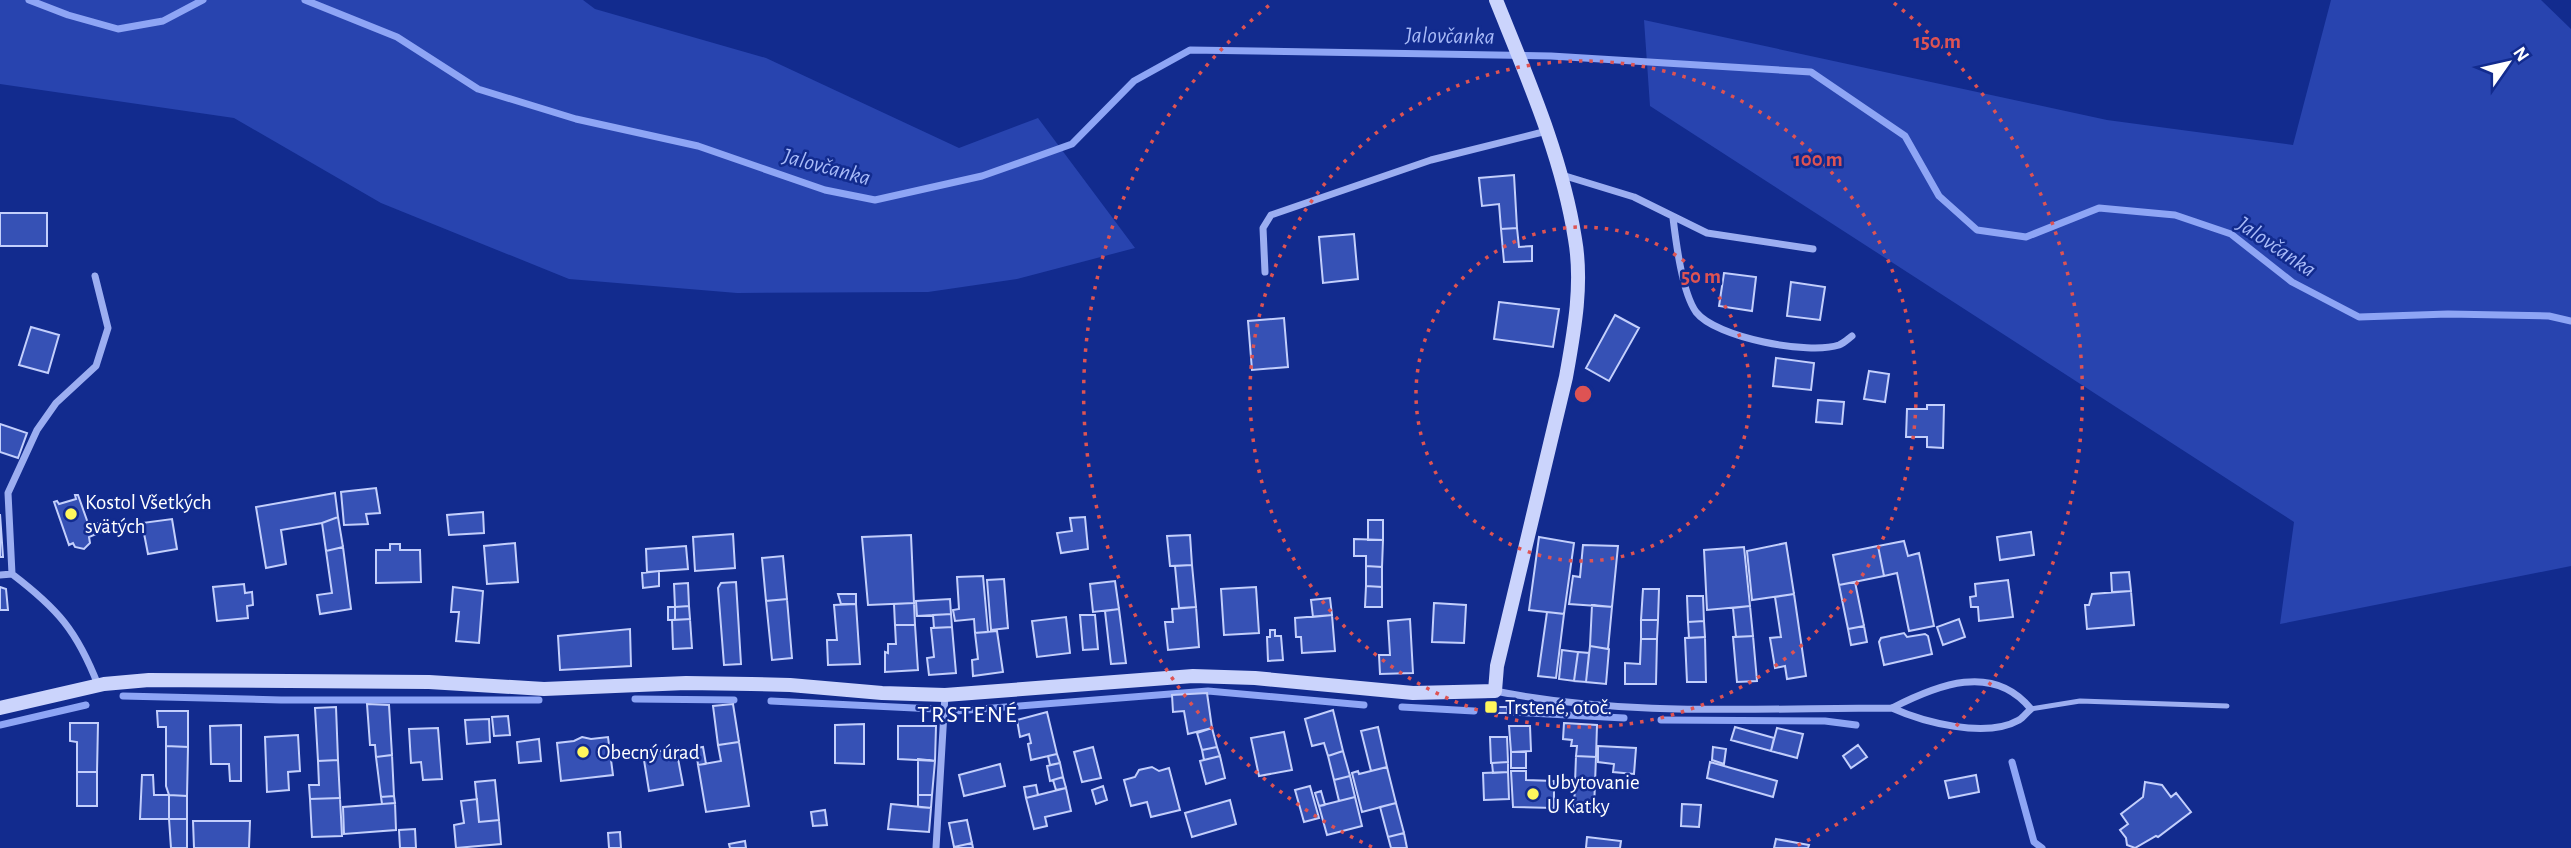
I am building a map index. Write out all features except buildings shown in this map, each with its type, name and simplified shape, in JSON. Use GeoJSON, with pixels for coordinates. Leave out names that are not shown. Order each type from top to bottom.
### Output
{"type":"FeatureCollection","features":[{"type":"Feature","properties":{"kind":"street"},"geometry":{"type":"LineString","coordinates":[[1495,691],[1497,666],[1566,377],[1575,329],[1578,289],[1576,241],[1562,174],[1496,0]]}},
{"type":"Feature","properties":{"kind":"street"},"geometry":{"type":"LineString","coordinates":[[1265,272],[1263,228],[1271,215],[1431,159],[1547,131]]}},
{"type":"Feature","properties":{"kind":"street"},"geometry":{"type":"LineString","coordinates":[[1562,174],[1634,197],[1707,233],[1813,249]]}},
{"type":"Feature","properties":{"kind":"street"},"geometry":{"type":"LineString","coordinates":[[1673,218],[1676,246],[1689,296],[1696,312],[1710,323],[1725,332],[1779,344],[1830,346],[1841,344],[1852,336]]}},
{"type":"Feature","properties":{"kind":"street"},"geometry":{"type":"LineString","coordinates":[[12,574],[8,493],[37,430],[56,403],[96,366],[108,328],[95,276]]}},
{"type":"Feature","properties":{"kind":"street"},"geometry":{"type":"LineString","coordinates":[[0,575],[12,574],[43,599],[69,626],[98,685]]}},
{"type":"Feature","properties":{"kind":"street"},"geometry":{"type":"LineString","coordinates":[[0,708],[98,685],[149,680],[429,681],[544,689],[686,683],[751,684],[945,695],[1193,676],[1255,678],[1413,693],[1495,691],[1551,701],[1647,708],[1892,708],[1913,718],[1936,724],[1976,728],[2006,725],[2019,720],[2031,709],[2008,687],[1992,682],[1972,681],[1918,695],[1892,708]]}},
{"type":"Feature","properties":{"kind":"street"},"geometry":{"type":"LineString","coordinates":[[936,848],[945,695]]}},
{"type":"Feature","properties":{"kind":"lane"},"geometry":{"type":"LineString","coordinates":[[2031,709],[2080,701],[2227,706]]}},
{"type":"Feature","properties":{"kind":"shaded area"},"geometry":{"type":"Polygon","coordinates":[[[0,0],[583,0],[595,9],[766,58],[959,148],[1038,118],[1135,248],[1017,279],[928,292],[737,293],[569,279],[381,203],[234,118],[0,84],[0,0]]]}},
{"type":"Feature","properties":{"kind":"shaded area"},"geometry":{"type":"Polygon","coordinates":[[[2331,0],[2541,0],[2571,29],[2571,566],[2280,624],[2294,522],[1650,106],[1644,20],[2107,120],[2293,145],[2331,0]]]}},
{"type":"Feature","properties":{"kind":"waterway","name":"Jalovčanka"},"geometry":{"type":"LineString","coordinates":[[29,0],[68,15],[118,29],[163,21],[203,0]]}},
{"type":"Feature","properties":{"kind":"waterway","name":"Jalovčanka"},"geometry":{"type":"LineString","coordinates":[[305,0],[397,37],[478,89],[576,119],[698,146],[825,190],[875,200],[982,176],[1072,144],[1134,81],[1190,50],[1551,56],[1811,72],[1905,136],[1939,196],[1977,230],[2026,237],[2099,208],[2175,215],[2231,234],[2292,282],[2359,317],[2448,314],[2549,316],[2571,321]]}},
{"type":"Feature","properties":{"kind":"waterway"},"geometry":{"type":"LineString","coordinates":[[956,711],[1208,691],[1364,705]]}},
{"type":"Feature","properties":{"kind":"waterway"},"geometry":{"type":"LineString","coordinates":[[123,696],[281,700],[539,700]]}},
{"type":"Feature","properties":{"kind":"waterway"},"geometry":{"type":"LineString","coordinates":[[635,699],[734,700]]}},
{"type":"Feature","properties":{"kind":"waterway"},"geometry":{"type":"LineString","coordinates":[[771,701],[935,709]]}},
{"type":"Feature","properties":{"kind":"waterway"},"geometry":{"type":"LineString","coordinates":[[0,725],[86,705]]}},
{"type":"Feature","properties":{"kind":"waterway"},"geometry":{"type":"LineString","coordinates":[[1402,707],[1474,711]]}},
{"type":"Feature","properties":{"kind":"waterway"},"geometry":{"type":"LineString","coordinates":[[1511,712],[1624,718]]}},
{"type":"Feature","properties":{"kind":"waterway"},"geometry":{"type":"LineString","coordinates":[[1661,720],[1825,721],[1856,725]]}},
{"type":"Feature","properties":{"kind":"waterway"},"geometry":{"type":"LineString","coordinates":[[2012,762],[2034,842],[2042,848]]}},
{"type":"Feature","properties":{"kind":"place","name":"Kostol Všetkých svätých"},"geometry":{"type":"Point","coordinates":[71,514]}},
{"type":"Feature","properties":{"kind":"place","name":"Trstené, otoč."},"geometry":{"type":"Point","coordinates":[1491,707]}},
{"type":"Feature","properties":{"kind":"place","name":"Obecný úrad"},"geometry":{"type":"Point","coordinates":[583,752]}},
{"type":"Feature","properties":{"kind":"place","name":"Ubytovanie U Katky"},"geometry":{"type":"Point","coordinates":[1533,794]}},
{"type":"Feature","properties":{"kind":"district","name":"TRSTENÉ"},"geometry":{"type":"Point","coordinates":[968,714]}}]}
